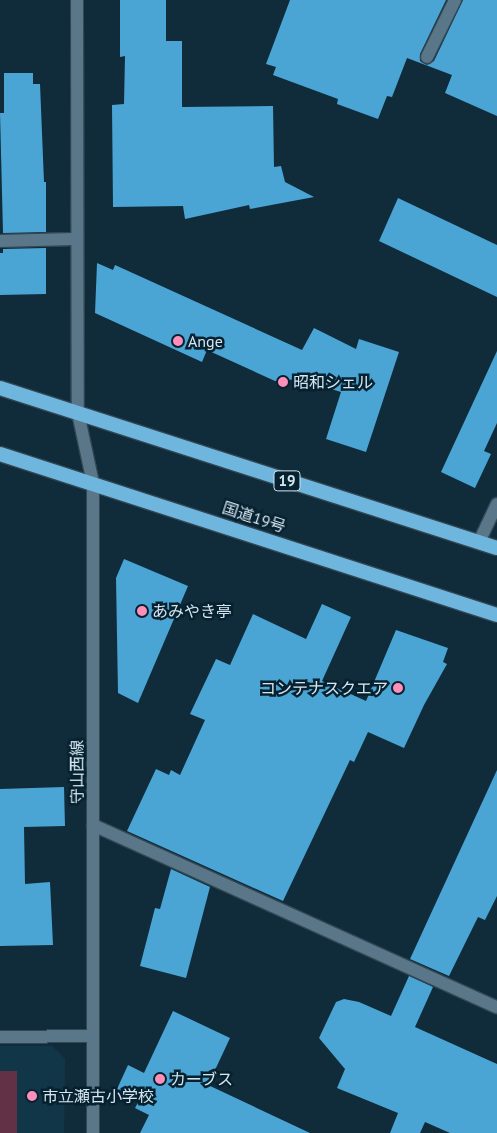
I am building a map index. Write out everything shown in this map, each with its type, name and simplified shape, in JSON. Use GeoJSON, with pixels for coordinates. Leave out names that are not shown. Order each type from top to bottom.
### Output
{"type":"FeatureCollection","features":[{"type":"Feature","properties":{"kind":"highway","name":"19"},"geometry":{"type":"LineString","coordinates":[[0,388],[497,548]]}},
{"type":"Feature","properties":{"kind":"highway","name":"国道19号"},"geometry":{"type":"LineString","coordinates":[[0,454],[497,615]]}},
{"type":"Feature","properties":{"kind":"street","name":"守山西線"},"geometry":{"type":"LineString","coordinates":[[76,0],[78,413],[93,483],[93,1133]]}},
{"type":"Feature","properties":{"kind":"street"},"geometry":{"type":"LineString","coordinates":[[428,57],[455,0]]}},
{"type":"Feature","properties":{"kind":"street"},"geometry":{"type":"LineString","coordinates":[[0,240],[77,239]]}},
{"type":"Feature","properties":{"kind":"street"},"geometry":{"type":"LineString","coordinates":[[479,542],[497,504]]}},
{"type":"Feature","properties":{"kind":"street"},"geometry":{"type":"LineString","coordinates":[[93,825],[497,1008]]}},
{"type":"Feature","properties":{"kind":"street"},"geometry":{"type":"LineString","coordinates":[[0,1038],[92,1036]]}},
{"type":"Feature","properties":{"kind":"shaded area","name":"市立瀬古小学校"},"geometry":{"type":"Polygon","coordinates":[[[0,1046],[52,1046],[65,1059],[64,1133],[0,1133],[0,1046]]]}},
{"type":"Feature","properties":{"kind":"shaded area"},"geometry":{"type":"Polygon","coordinates":[[[0,1071],[17,1071],[17,1133],[0,1133],[0,1071]]]}},
{"type":"Feature","properties":{"kind":"building"},"geometry":{"type":"Polygon","coordinates":[[[120,0],[166,0],[166,41],[182,41],[182,107],[273,106],[274,167],[281,166],[285,182],[314,197],[250,209],[249,205],[185,219],[183,206],[113,207],[112,105],[124,104],[125,56],[120,57],[120,0]]]}},
{"type":"Feature","properties":{"kind":"building"},"geometry":{"type":"Polygon","coordinates":[[[290,0],[446,0],[420,54],[420,61],[427,65],[434,61],[463,0],[497,0],[497,116],[445,93],[452,75],[407,58],[392,97],[387,96],[378,119],[337,104],[338,99],[273,75],[276,67],[266,64],[290,0]]]}},
{"type":"Feature","properties":{"kind":"building"},"geometry":{"type":"Polygon","coordinates":[[[4,73],[33,73],[33,84],[40,84],[44,182],[46,182],[46,232],[3,233],[0,113],[4,113],[4,73]]]}},
{"type":"Feature","properties":{"kind":"building"},"geometry":{"type":"Polygon","coordinates":[[[398,198],[497,245],[497,297],[379,241],[398,198]]]}},
{"type":"Feature","properties":{"kind":"building"},"geometry":{"type":"Polygon","coordinates":[[[46,248],[46,294],[0,295],[0,253],[3,253],[3,249],[46,248]]]}},
{"type":"Feature","properties":{"kind":"building"},"geometry":{"type":"Polygon","coordinates":[[[97,263],[113,270],[115,265],[302,350],[314,328],[356,349],[359,339],[399,352],[366,452],[326,439],[341,392],[299,379],[275,381],[207,350],[202,362],[95,313],[97,263]]]}},
{"type":"Feature","properties":{"kind":"building"},"geometry":{"type":"Polygon","coordinates":[[[497,351],[497,423],[484,451],[491,454],[475,488],[441,472],[497,351]]]}},
{"type":"Feature","properties":{"kind":"building"},"geometry":{"type":"Polygon","coordinates":[[[124,559],[188,586],[138,703],[118,693],[116,578],[124,559]]]}},
{"type":"Feature","properties":{"kind":"building"},"geometry":{"type":"Polygon","coordinates":[[[322,604],[351,617],[322,681],[366,701],[396,630],[448,648],[443,662],[447,664],[424,705],[404,748],[368,732],[354,762],[350,760],[283,901],[127,831],[156,769],[169,775],[171,770],[180,775],[205,720],[190,714],[216,659],[230,665],[253,614],[306,639],[322,604]]]}},
{"type":"Feature","properties":{"kind":"building"},"geometry":{"type":"Polygon","coordinates":[[[497,770],[497,896],[485,920],[478,917],[449,976],[410,959],[497,770]]]}},
{"type":"Feature","properties":{"kind":"building"},"geometry":{"type":"Polygon","coordinates":[[[64,787],[65,826],[24,827],[25,884],[50,882],[53,945],[0,946],[0,789],[64,787]]]}},
{"type":"Feature","properties":{"kind":"building"},"geometry":{"type":"Polygon","coordinates":[[[171,869],[210,887],[186,978],[140,966],[155,908],[160,909],[171,869]]]}},
{"type":"Feature","properties":{"kind":"building"},"geometry":{"type":"Polygon","coordinates":[[[409,976],[433,987],[415,1027],[497,1064],[497,1133],[450,1133],[425,1122],[420,1133],[390,1133],[398,1113],[337,1088],[345,1069],[319,1038],[336,1002],[344,999],[359,1002],[391,1016],[409,976]]]}},
{"type":"Feature","properties":{"kind":"building"},"geometry":{"type":"Polygon","coordinates":[[[173,1011],[230,1038],[208,1085],[310,1133],[140,1133],[149,1115],[135,1108],[140,1099],[117,1089],[128,1065],[144,1073],[173,1011]]]}},
{"type":"Feature","properties":{"kind":"place","name":"Ange"},"geometry":{"type":"Point","coordinates":[178,341]}},
{"type":"Feature","properties":{"kind":"place","name":"昭和シェル"},"geometry":{"type":"Point","coordinates":[283,382]}},
{"type":"Feature","properties":{"kind":"place","name":"あみやき亭"},"geometry":{"type":"Point","coordinates":[142,611]}},
{"type":"Feature","properties":{"kind":"place","name":"コンテナスクエア"},"geometry":{"type":"Point","coordinates":[398,688]}},
{"type":"Feature","properties":{"kind":"place","name":"カーブス"},"geometry":{"type":"Point","coordinates":[160,1079]}},
{"type":"Feature","properties":{"kind":"place","name":"市立瀬古小学校"},"geometry":{"type":"Point","coordinates":[32,1096]}}]}
